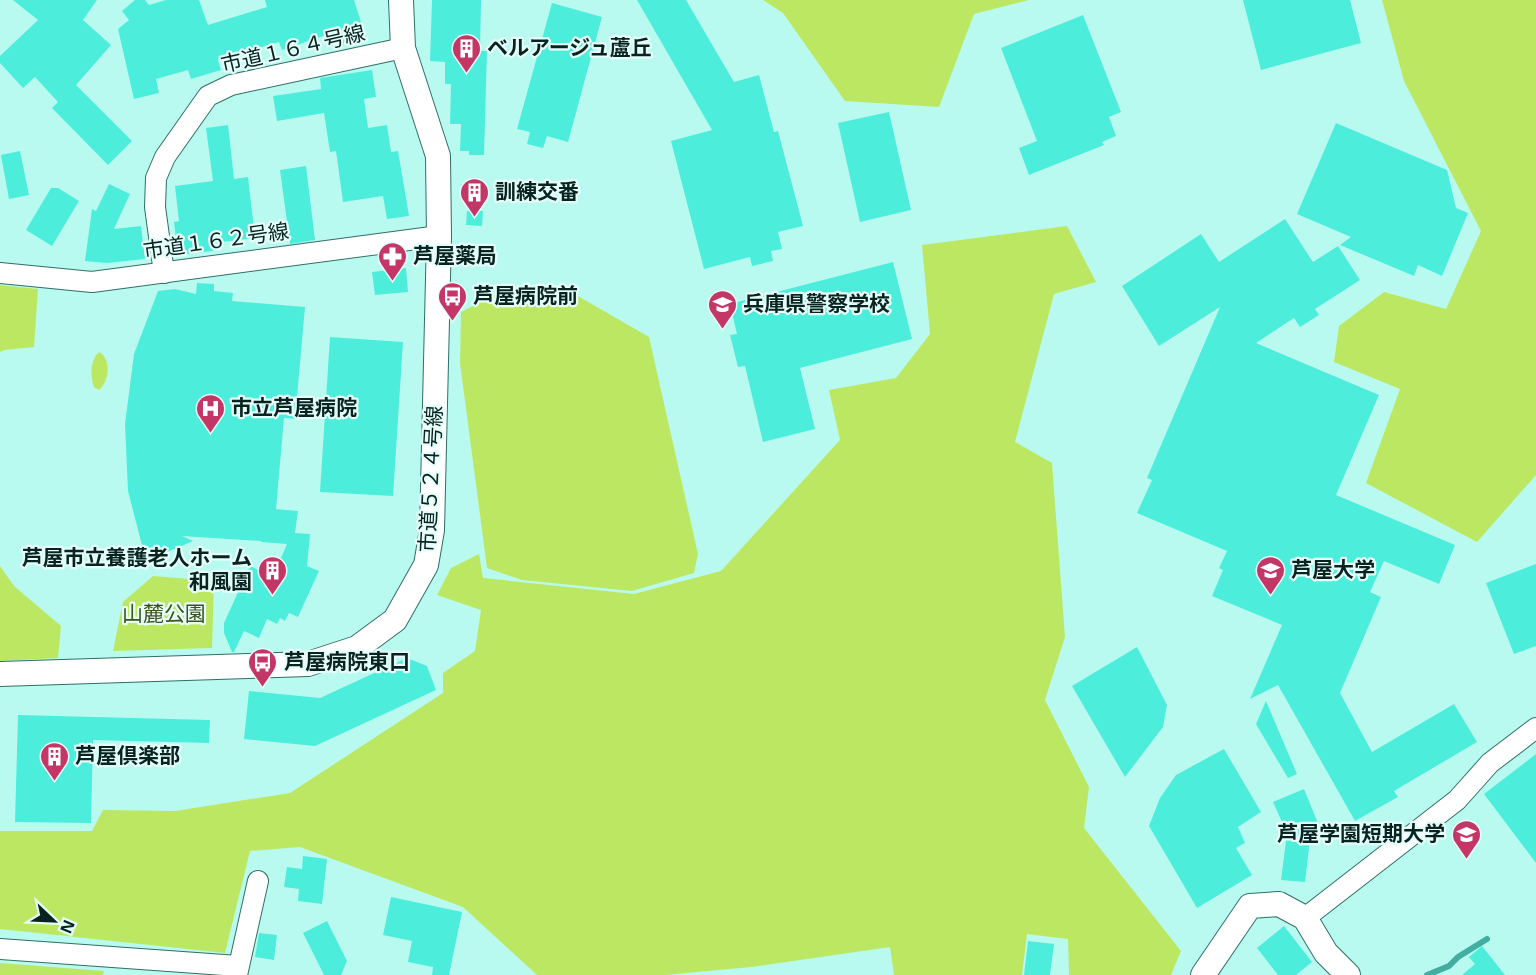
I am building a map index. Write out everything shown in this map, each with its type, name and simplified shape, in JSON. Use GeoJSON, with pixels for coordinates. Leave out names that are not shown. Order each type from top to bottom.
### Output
{"type":"FeatureCollection","features":[{"type":"Feature","properties":{"kind":"street","name":"市道５２４号線"},"geometry":{"type":"LineString","coordinates":[[0,674],[308,664],[357,648],[395,620],[426,565],[432,530],[438,236],[438,156],[403,48],[401,0]]}},
{"type":"Feature","properties":{"kind":"street","name":"市道１６４号線"},"geometry":{"type":"LineString","coordinates":[[164,273],[155,207],[156,178],[165,157],[208,96],[231,85],[403,48]]}},
{"type":"Feature","properties":{"kind":"street","name":"市道１６２号線"},"geometry":{"type":"LineString","coordinates":[[0,273],[92,282],[438,236]]}},
{"type":"Feature","properties":{"kind":"street"},"geometry":{"type":"LineString","coordinates":[[1305,918],[1458,800],[1490,763],[1536,728]]}},
{"type":"Feature","properties":{"kind":"street"},"geometry":{"type":"LineString","coordinates":[[0,949],[238,970],[258,881]]}},
{"type":"Feature","properties":{"kind":"street"},"geometry":{"type":"LineString","coordinates":[[1203,975],[1250,906],[1279,904],[1305,918],[1326,953],[1348,975]]}},
{"type":"Feature","properties":{"kind":"green space"},"geometry":{"type":"Polygon","coordinates":[[[763,0],[1029,0],[974,14],[939,107],[845,101],[783,13],[763,0]]]}},
{"type":"Feature","properties":{"kind":"green space"},"geometry":{"type":"Polygon","coordinates":[[[1382,0],[1536,0],[1536,475],[1477,542],[1366,483],[1400,389],[1334,362],[1339,326],[1384,292],[1446,309],[1481,231],[1404,81],[1382,0]]]}},
{"type":"Feature","properties":{"kind":"green space"},"geometry":{"type":"Polygon","coordinates":[[[1067,226],[1096,282],[1054,294],[1015,442],[1052,463],[1065,637],[1045,700],[1089,787],[1084,828],[1181,951],[1171,975],[1069,975],[1068,939],[1027,934],[1022,975],[894,975],[890,947],[751,967],[665,975],[537,975],[463,907],[300,847],[250,851],[225,953],[0,929],[0,831],[92,831],[103,810],[175,811],[290,793],[443,693],[443,673],[475,651],[481,610],[437,595],[451,568],[479,554],[483,578],[634,594],[721,571],[840,440],[829,390],[896,378],[930,334],[922,245],[1067,226]]]}},
{"type":"Feature","properties":{"kind":"green space"},"geometry":{"type":"Polygon","coordinates":[[[0,285],[38,289],[34,347],[0,352],[0,285]]]}},
{"type":"Feature","properties":{"kind":"green space"},"geometry":{"type":"Polygon","coordinates":[[[564,288],[649,337],[698,554],[694,573],[632,591],[522,580],[487,568],[460,363],[461,312],[503,291],[564,288]]]}},
{"type":"Feature","properties":{"kind":"green space"},"geometry":{"type":"Polygon","coordinates":[[[99,352],[106,360],[108,371],[105,382],[99,390],[94,387],[91,373],[92,364],[99,352]]]}},
{"type":"Feature","properties":{"kind":"green space","name":"山麓公園"},"geometry":{"type":"Polygon","coordinates":[[[0,566],[14,586],[61,626],[58,658],[0,661],[0,566]]]}},
{"type":"Feature","properties":{"kind":"green space","name":"山麓公園"},"geometry":{"type":"Polygon","coordinates":[[[153,576],[214,581],[212,648],[113,651],[123,602],[153,576]]]}},
{"type":"Feature","properties":{"kind":"green space"},"geometry":{"type":"Polygon","coordinates":[[[0,963],[104,971],[103,975],[0,975],[0,963]]]}},
{"type":"Feature","properties":{"kind":"building"},"geometry":{"type":"Polygon","coordinates":[[[13,0],[97,0],[83,20],[111,45],[76,85],[132,141],[108,165],[52,108],[58,102],[35,77],[23,88],[0,63],[0,56],[38,20],[13,0]]]}},
{"type":"Feature","properties":{"kind":"building"},"geometry":{"type":"Polygon","coordinates":[[[135,0],[145,0],[149,5],[166,0],[199,0],[208,25],[267,7],[265,0],[354,0],[366,38],[333,48],[329,34],[282,50],[279,42],[218,60],[221,70],[191,79],[188,70],[156,79],[159,93],[134,99],[118,29],[129,20],[122,11],[135,0]]]}},
{"type":"Feature","properties":{"kind":"building","name":"ベルアージュ蘆丘"},"geometry":{"type":"Polygon","coordinates":[[[432,0],[481,0],[480,51],[487,51],[484,155],[469,155],[469,151],[460,151],[461,124],[450,124],[451,84],[445,84],[445,62],[430,61],[432,0]]]}},
{"type":"Feature","properties":{"kind":"building"},"geometry":{"type":"Polygon","coordinates":[[[637,0],[686,0],[734,82],[759,75],[774,132],[778,131],[803,226],[778,232],[782,249],[771,251],[773,261],[752,266],[750,257],[704,269],[671,141],[712,130],[637,0]]]}},
{"type":"Feature","properties":{"kind":"building"},"geometry":{"type":"Polygon","coordinates":[[[1243,0],[1350,0],[1361,43],[1261,70],[1243,0]]]}},
{"type":"Feature","properties":{"kind":"building"},"geometry":{"type":"Polygon","coordinates":[[[552,3],[602,17],[568,142],[547,136],[543,148],[527,144],[530,132],[517,129],[552,3]]]}},
{"type":"Feature","properties":{"kind":"building"},"geometry":{"type":"Polygon","coordinates":[[[1083,15],[1121,112],[1109,117],[1116,136],[1102,142],[1104,145],[1029,175],[1019,148],[1037,141],[1001,48],[1083,15]]]}},
{"type":"Feature","properties":{"kind":"building"},"geometry":{"type":"Polygon","coordinates":[[[372,70],[376,97],[364,99],[368,128],[387,125],[391,152],[398,151],[409,216],[387,219],[383,196],[343,202],[336,151],[330,152],[324,113],[277,121],[273,96],[321,89],[320,78],[372,70]]]}},
{"type":"Feature","properties":{"kind":"building"},"geometry":{"type":"Polygon","coordinates":[[[889,112],[911,210],[860,222],[838,123],[889,112]]]}},
{"type":"Feature","properties":{"kind":"building"},"geometry":{"type":"Polygon","coordinates":[[[1336,123],[1447,170],[1456,208],[1468,213],[1442,276],[1418,265],[1414,276],[1340,245],[1351,237],[1297,214],[1336,123]]]}},
{"type":"Feature","properties":{"kind":"building"},"geometry":{"type":"Polygon","coordinates":[[[228,125],[234,179],[248,177],[255,238],[213,243],[213,251],[178,255],[174,222],[179,221],[175,186],[213,181],[206,128],[228,125]]]}},
{"type":"Feature","properties":{"kind":"building"},"geometry":{"type":"Polygon","coordinates":[[[20,151],[29,195],[9,199],[1,155],[20,151]]]}},
{"type":"Feature","properties":{"kind":"building"},"geometry":{"type":"Polygon","coordinates":[[[306,166],[315,240],[290,244],[280,170],[306,166]]]}},
{"type":"Feature","properties":{"kind":"building"},"geometry":{"type":"Polygon","coordinates":[[[109,184],[130,194],[114,229],[141,226],[145,259],[107,263],[85,261],[92,209],[96,211],[109,184]]]}},
{"type":"Feature","properties":{"kind":"building"},"geometry":{"type":"Polygon","coordinates":[[[51,188],[58,188],[79,201],[52,246],[26,230],[51,188]]]}},
{"type":"Feature","properties":{"kind":"building","name":"訓練交番"},"geometry":{"type":"Polygon","coordinates":[[[467,211],[483,211],[482,226],[466,225],[467,211]]]}},
{"type":"Feature","properties":{"kind":"building"},"geometry":{"type":"Polygon","coordinates":[[[1285,219],[1313,262],[1338,246],[1360,280],[1315,309],[1319,315],[1300,327],[1294,318],[1256,343],[1379,395],[1336,495],[1455,545],[1439,584],[1384,561],[1370,592],[1381,597],[1340,693],[1372,752],[1454,704],[1477,742],[1394,791],[1398,797],[1355,821],[1278,685],[1250,699],[1282,625],[1212,596],[1223,570],[1219,568],[1227,551],[1137,513],[1152,480],[1147,478],[1220,307],[1159,346],[1122,286],[1201,234],[1219,262],[1285,219]]]}},
{"type":"Feature","properties":{"kind":"building"},"geometry":{"type":"Polygon","coordinates":[[[893,262],[912,339],[800,368],[815,429],[763,442],[745,366],[738,367],[730,335],[737,334],[730,304],[893,262]]]}},
{"type":"Feature","properties":{"kind":"building"},"geometry":{"type":"Polygon","coordinates":[[[406,268],[408,292],[375,295],[372,272],[406,268]]]}},
{"type":"Feature","properties":{"kind":"building"},"geometry":{"type":"Polygon","coordinates":[[[197,283],[214,284],[214,291],[233,293],[232,301],[305,307],[295,419],[284,418],[276,509],[298,511],[295,533],[310,534],[307,566],[319,571],[298,617],[289,613],[285,621],[280,618],[277,624],[267,619],[259,638],[244,631],[234,652],[224,633],[224,623],[250,566],[273,577],[287,544],[182,536],[193,541],[155,557],[152,550],[144,553],[128,491],[125,424],[134,354],[158,291],[175,289],[196,294],[197,283]]]}},
{"type":"Feature","properties":{"kind":"building"},"geometry":{"type":"Polygon","coordinates":[[[330,337],[403,342],[393,496],[320,492],[330,337]]]}},
{"type":"Feature","properties":{"kind":"building"},"geometry":{"type":"Polygon","coordinates":[[[1536,564],[1536,646],[1514,654],[1486,583],[1536,564]]]}},
{"type":"Feature","properties":{"kind":"building"},"geometry":{"type":"Polygon","coordinates":[[[1137,647],[1167,705],[1163,727],[1125,777],[1072,686],[1137,647]]]}},
{"type":"Feature","properties":{"kind":"building"},"geometry":{"type":"Polygon","coordinates":[[[407,658],[427,666],[436,690],[315,746],[244,739],[249,691],[320,698],[407,658]]]}},
{"type":"Feature","properties":{"kind":"building"},"geometry":{"type":"Polygon","coordinates":[[[1266,701],[1297,774],[1288,778],[1256,724],[1266,701]]]}},
{"type":"Feature","properties":{"kind":"building","name":"芦屋倶楽部"},"geometry":{"type":"Polygon","coordinates":[[[18,715],[210,720],[209,743],[93,740],[91,823],[15,822],[18,715]]]}},
{"type":"Feature","properties":{"kind":"building"},"geometry":{"type":"Polygon","coordinates":[[[1224,749],[1261,812],[1238,827],[1245,843],[1236,848],[1252,875],[1197,908],[1149,826],[1160,798],[1176,775],[1224,749]]]}},
{"type":"Feature","properties":{"kind":"building"},"geometry":{"type":"Polygon","coordinates":[[[1536,754],[1536,863],[1484,794],[1536,754]]]}},
{"type":"Feature","properties":{"kind":"building"},"geometry":{"type":"Polygon","coordinates":[[[1304,789],[1322,833],[1310,839],[1305,882],[1281,880],[1287,833],[1273,802],[1304,789]]]}},
{"type":"Feature","properties":{"kind":"building"},"geometry":{"type":"Polygon","coordinates":[[[303,856],[327,859],[322,904],[298,901],[299,889],[284,887],[287,867],[302,869],[303,856]]]}},
{"type":"Feature","properties":{"kind":"building"},"geometry":{"type":"Polygon","coordinates":[[[391,897],[462,912],[449,975],[432,975],[433,967],[408,962],[412,941],[383,935],[391,897]]]}},
{"type":"Feature","properties":{"kind":"building"},"geometry":{"type":"Polygon","coordinates":[[[327,921],[347,961],[341,975],[324,975],[303,933],[327,921]]]}},
{"type":"Feature","properties":{"kind":"building"},"geometry":{"type":"Polygon","coordinates":[[[1284,926],[1312,962],[1296,975],[1278,975],[1257,948],[1284,926]]]}},
{"type":"Feature","properties":{"kind":"building"},"geometry":{"type":"Polygon","coordinates":[[[259,933],[277,935],[274,960],[255,957],[259,933]]]}},
{"type":"Feature","properties":{"kind":"building"},"geometry":{"type":"Polygon","coordinates":[[[1028,941],[1054,944],[1050,975],[1024,975],[1028,941]]]}},
{"type":"Feature","properties":{"kind":"building"},"geometry":{"type":"Polygon","coordinates":[[[1482,946],[1505,975],[1462,975],[1475,964],[1469,957],[1482,946]]]}},
{"type":"Feature","properties":{"kind":"waterway"},"geometry":{"type":"LineString","coordinates":[[1427,975],[1449,966],[1458,957],[1487,939]]}},
{"type":"Feature","properties":{"kind":"place","name":"ベルアージュ蘆丘"},"geometry":{"type":"Point","coordinates":[466,74]}},
{"type":"Feature","properties":{"kind":"place","name":"訓練交番"},"geometry":{"type":"Point","coordinates":[474,218]}},
{"type":"Feature","properties":{"kind":"place","name":"芦屋薬局"},"geometry":{"type":"Point","coordinates":[392,282]}},
{"type":"Feature","properties":{"kind":"place","name":"芦屋病院前"},"geometry":{"type":"Point","coordinates":[452,322]}},
{"type":"Feature","properties":{"kind":"place","name":"兵庫県警察学校"},"geometry":{"type":"Point","coordinates":[722,330]}},
{"type":"Feature","properties":{"kind":"place","name":"市立芦屋病院"},"geometry":{"type":"Point","coordinates":[210,434]}},
{"type":"Feature","properties":{"kind":"place","name":"芦屋市立養護老人ホーム 和風園"},"geometry":{"type":"Point","coordinates":[273,596]}},
{"type":"Feature","properties":{"kind":"place","name":"芦屋大学"},"geometry":{"type":"Point","coordinates":[1270,596]}},
{"type":"Feature","properties":{"kind":"place","name":"芦屋病院東口"},"geometry":{"type":"Point","coordinates":[263,688]}},
{"type":"Feature","properties":{"kind":"place","name":"芦屋倶楽部"},"geometry":{"type":"Point","coordinates":[54,782]}},
{"type":"Feature","properties":{"kind":"place","name":"芦屋学園短期大学"},"geometry":{"type":"Point","coordinates":[1466,860]}}]}
